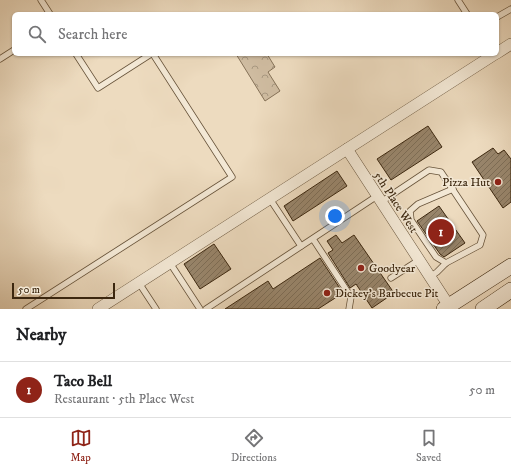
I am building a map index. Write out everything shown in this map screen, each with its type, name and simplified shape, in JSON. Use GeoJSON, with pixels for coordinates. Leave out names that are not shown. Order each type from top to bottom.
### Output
{"type":"FeatureCollection","features":[{"type":"Feature","properties":{"kind":"main road"},"geometry":{"type":"LineString","coordinates":[[448,308],[511,266]]}},
{"type":"Feature","properties":{"kind":"main road"},"geometry":{"type":"LineString","coordinates":[[483,309],[511,290]]}},
{"type":"Feature","properties":{"kind":"street"},"geometry":{"type":"LineString","coordinates":[[98,309],[347,149],[496,56]]}},
{"type":"Feature","properties":{"kind":"street","name":"5th Place West"},"geometry":{"type":"LineString","coordinates":[[347,149],[430,277],[448,308]]}},
{"type":"Feature","properties":{"kind":"lane"},"geometry":{"type":"LineString","coordinates":[[41,0],[49,12]]}},
{"type":"Feature","properties":{"kind":"lane"},"geometry":{"type":"LineString","coordinates":[[458,0],[466,12]]}},
{"type":"Feature","properties":{"kind":"lane"},"geometry":{"type":"LineString","coordinates":[[499,16],[511,9]]}},
{"type":"Feature","properties":{"kind":"lane"},"geometry":{"type":"LineString","coordinates":[[0,59],[12,51]]}},
{"type":"Feature","properties":{"kind":"lane"},"geometry":{"type":"LineString","coordinates":[[77,56],[98,88],[149,56]]}},
{"type":"Feature","properties":{"kind":"lane"},"geometry":{"type":"LineString","coordinates":[[26,309],[232,177],[153,56]]}},
{"type":"Feature","properties":{"kind":"lane"},"geometry":{"type":"LineString","coordinates":[[206,309],[313,239],[429,170],[441,172],[483,235],[480,245],[446,263],[430,277]]}},
{"type":"Feature","properties":{"kind":"lane"},"geometry":{"type":"LineString","coordinates":[[446,263],[436,257],[411,220],[410,211],[418,204],[453,189]]}},
{"type":"Feature","properties":{"kind":"lane"},"geometry":{"type":"LineString","coordinates":[[270,199],[302,246]]}},
{"type":"Feature","properties":{"kind":"lane"},"geometry":{"type":"LineString","coordinates":[[313,239],[351,297],[349,309]]}},
{"type":"Feature","properties":{"kind":"lane"},"geometry":{"type":"LineString","coordinates":[[391,278],[419,260]]}},
{"type":"Feature","properties":{"kind":"lane"},"geometry":{"type":"LineString","coordinates":[[170,263],[200,309]]}},
{"type":"Feature","properties":{"kind":"lane"},"geometry":{"type":"LineString","coordinates":[[139,283],[156,309]]}},
{"type":"Feature","properties":{"kind":"green space"},"geometry":{"type":"Polygon","coordinates":[[[237,56],[268,56],[275,67],[268,72],[280,91],[265,101],[237,56]]]}},
{"type":"Feature","properties":{"kind":"building"},"geometry":{"type":"Polygon","coordinates":[[[428,126],[442,147],[391,180],[377,159],[428,126]]]}},
{"type":"Feature","properties":{"kind":"building","name":"Pizza Hut"},"geometry":{"type":"Polygon","coordinates":[[[493,148],[498,154],[504,150],[511,159],[511,202],[503,208],[472,162],[493,148]]]}},
{"type":"Feature","properties":{"kind":"building"},"geometry":{"type":"Polygon","coordinates":[[[337,171],[347,186],[293,221],[284,206],[337,171]]]}},
{"type":"Feature","properties":{"kind":"building"},"geometry":{"type":"Polygon","coordinates":[[[439,206],[465,243],[444,257],[440,254],[417,221],[439,206]]]}},
{"type":"Feature","properties":{"kind":"building","name":"Goodyear"},"geometry":{"type":"Polygon","coordinates":[[[336,235],[342,243],[354,235],[394,293],[372,308],[356,284],[350,288],[328,253],[333,250],[327,241],[336,235]]]}},
{"type":"Feature","properties":{"kind":"building"},"geometry":{"type":"Polygon","coordinates":[[[214,244],[231,269],[200,289],[184,264],[214,244]]]}},
{"type":"Feature","properties":{"kind":"building"},"geometry":{"type":"Polygon","coordinates":[[[320,258],[343,293],[318,309],[225,309],[268,281],[273,289],[320,258]]]}},
{"type":"Feature","properties":{"kind":"place","name":"Pizza Hut"},"geometry":{"type":"Point","coordinates":[498,182]}},
{"type":"Feature","properties":{"kind":"place","name":"Taco Bell"},"geometry":{"type":"Point","coordinates":[441,232]}},
{"type":"Feature","properties":{"kind":"place","name":"Goodyear"},"geometry":{"type":"Point","coordinates":[361,268]}},
{"type":"Feature","properties":{"kind":"place","name":"Dickey's Barbecue Pit"},"geometry":{"type":"Point","coordinates":[327,293]}}]}
